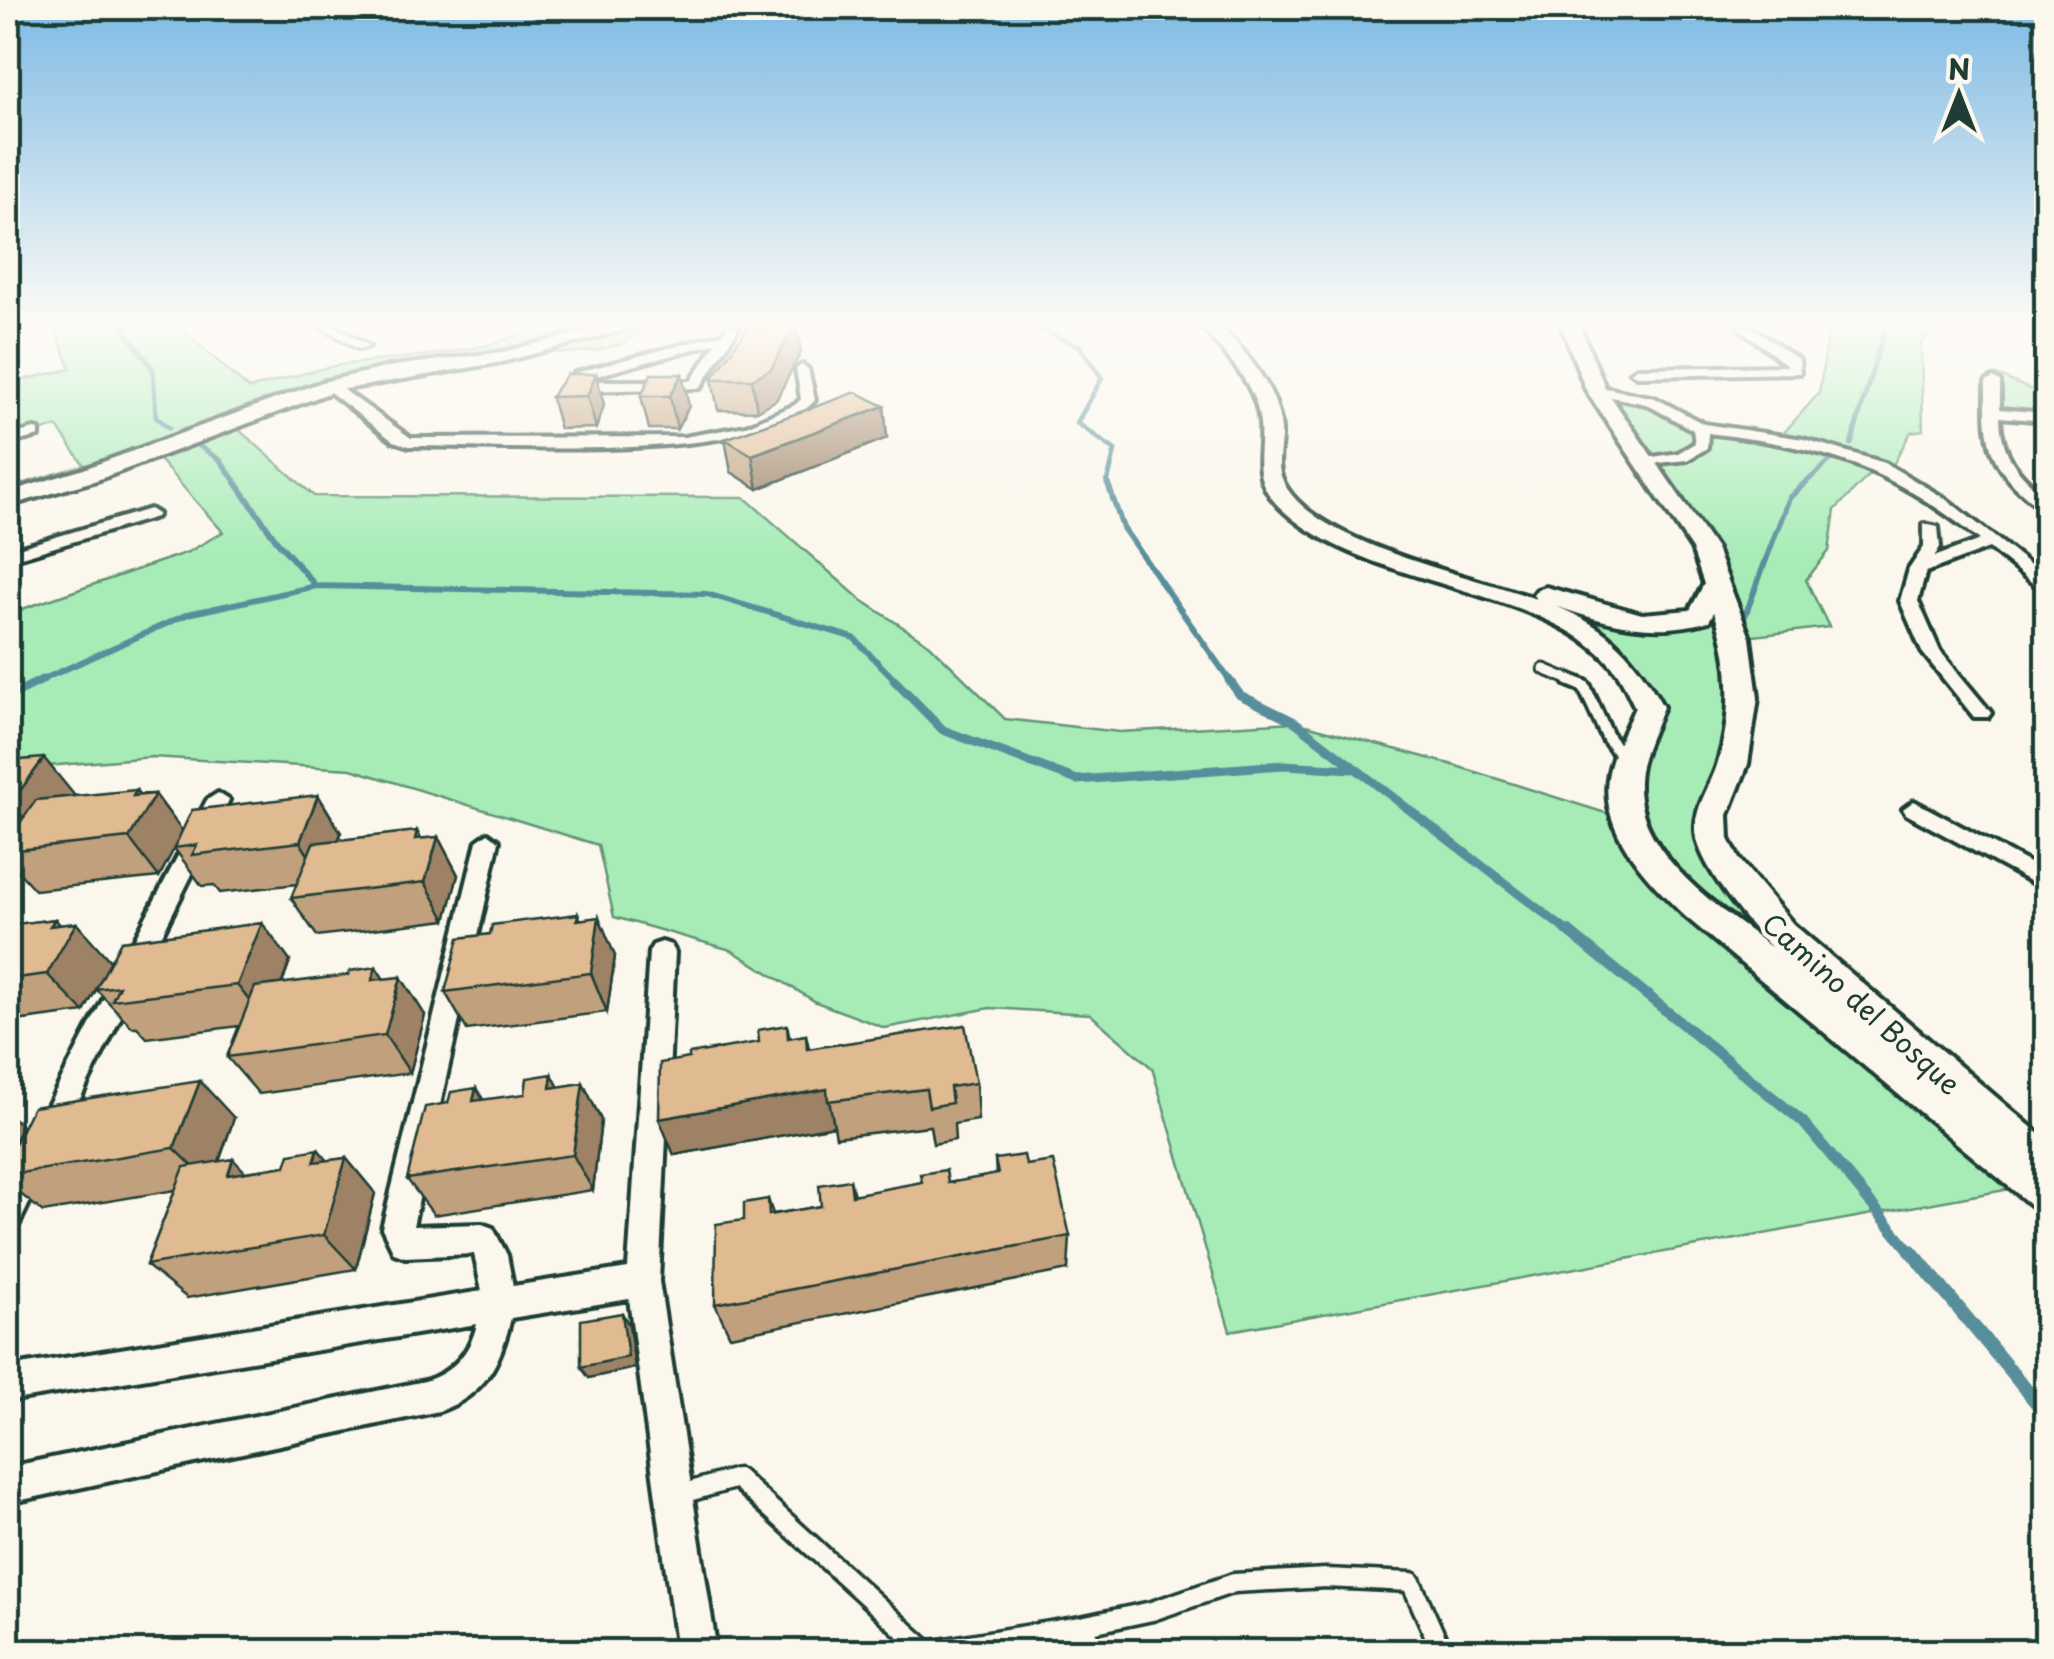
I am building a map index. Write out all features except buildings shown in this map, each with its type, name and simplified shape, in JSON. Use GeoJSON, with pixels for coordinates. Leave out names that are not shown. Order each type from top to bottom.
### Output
{"type":"FeatureCollection","features":[{"type":"Feature","properties":{"kind":"street"},"geometry":{"type":"LineString","coordinates":[[8,488],[109,458],[254,404]]}},
{"type":"Feature","properties":{"kind":"street"},"geometry":{"type":"LineString","coordinates":[[8,499],[153,452],[259,404]]}},
{"type":"Feature","properties":{"kind":"street"},"geometry":{"type":"LineString","coordinates":[[353,404],[409,442],[684,441],[722,437],[797,412],[804,404]]}},
{"type":"Feature","properties":{"kind":"street"},"geometry":{"type":"LineString","coordinates":[[1265,404],[1272,428],[1268,474],[1281,495],[1334,536],[1566,620],[1604,645],[1632,670],[1648,707],[1624,781],[1629,821],[1639,843],[1667,878],[1742,945],[2046,1191]]}},
{"type":"Feature","properties":{"kind":"street","name":"Camino del Bosque"},"geometry":{"type":"LineString","coordinates":[[1606,404],[1704,549],[1737,638],[1744,698],[1733,764],[1712,814],[1713,839],[1724,865],[1780,934],[2046,1166]]}},
{"type":"Feature","properties":{"kind":"street"},"geometry":{"type":"LineString","coordinates":[[1662,404],[1684,414],[1700,428],[1780,437],[1862,460],[1903,479],[2046,586]]}},
{"type":"Feature","properties":{"kind":"street"},"geometry":{"type":"LineString","coordinates":[[1993,404],[1996,451],[2007,473],[2046,505]]}},
{"type":"Feature","properties":{"kind":"street"},"geometry":{"type":"LineString","coordinates":[[1993,412],[2046,418]]}},
{"type":"Feature","properties":{"kind":"street"},"geometry":{"type":"LineString","coordinates":[[1645,462],[1682,458],[1702,445],[1700,428]]}},
{"type":"Feature","properties":{"kind":"street"},"geometry":{"type":"LineString","coordinates":[[8,440],[34,433]]}},
{"type":"Feature","properties":{"kind":"street"},"geometry":{"type":"LineString","coordinates":[[8,556],[150,514]]}},
{"type":"Feature","properties":{"kind":"street"},"geometry":{"type":"LineString","coordinates":[[1930,527],[1932,547],[1918,569],[1910,600],[1931,652],[1980,712]]}},
{"type":"Feature","properties":{"kind":"street"},"geometry":{"type":"LineString","coordinates":[[1918,569],[1990,542]]}},
{"type":"Feature","properties":{"kind":"street"},"geometry":{"type":"LineString","coordinates":[[1434,574],[1546,595],[1657,624],[1700,615],[1716,586]]}},
{"type":"Feature","properties":{"kind":"street"},"geometry":{"type":"LineString","coordinates":[[8,1214],[218,800]]}},
{"type":"Feature","properties":{"kind":"street"},"geometry":{"type":"LineString","coordinates":[[1914,809],[2046,882]]}},
{"type":"Feature","properties":{"kind":"street"},"geometry":{"type":"LineString","coordinates":[[8,1485],[425,1398],[459,1385],[481,1359],[498,1307],[491,1251],[482,1239],[406,1242],[397,1228],[488,840]]}},
{"type":"Feature","properties":{"kind":"street"},"geometry":{"type":"LineString","coordinates":[[662,952],[643,1281],[697,1652]]}},
{"type":"Feature","properties":{"kind":"street"},"geometry":{"type":"LineString","coordinates":[[8,1384],[643,1281]]}},
{"type":"Feature","properties":{"kind":"lane"},"geometry":{"type":"LineString","coordinates":[[1544,669],[1584,686],[1608,738],[1627,764]]}},
{"type":"Feature","properties":{"kind":"lane"},"geometry":{"type":"LineString","coordinates":[[673,1496],[737,1478],[926,1651],[1152,1611],[1234,1584],[1326,1578],[1410,1582],[1442,1652]]}},
{"type":"Feature","properties":{"kind":"lane"},"geometry":{"type":"LineString","coordinates":[[1081,1626],[1097,1652]]}},
{"type":"Feature","properties":{"kind":"green space"},"geometry":{"type":"Polygon","coordinates":[[[8,404],[288,404],[230,422],[314,496],[744,497],[860,599],[930,645],[1005,719],[1120,732],[1295,722],[1450,764],[1628,820],[1642,688],[1566,620],[1434,574],[1680,623],[1716,585],[1605,404],[1649,404],[1700,428],[1780,437],[1809,404],[1922,404],[1923,430],[1911,432],[1889,472],[1877,467],[1835,510],[1829,551],[1806,580],[1829,627],[1737,638],[1713,839],[2038,1184],[1230,1331],[1152,1068],[1090,1014],[990,1008],[885,1028],[816,1002],[731,950],[614,917],[598,845],[351,769],[152,757],[47,766],[8,780],[8,614],[188,552],[223,532],[153,453],[8,499],[8,488],[84,465],[57,427],[8,440],[8,404]]]}},
{"type":"Feature","properties":{"kind":"green space"},"geometry":{"type":"Polygon","coordinates":[[[1993,404],[2046,404],[2046,417],[1993,412],[1993,404]]]}},
{"type":"Feature","properties":{"kind":"waterway"},"geometry":{"type":"LineString","coordinates":[[155,404],[156,417],[169,428]]}},
{"type":"Feature","properties":{"kind":"waterway"},"geometry":{"type":"LineString","coordinates":[[1087,404],[1077,423],[1115,450],[1107,482]]}},
{"type":"Feature","properties":{"kind":"waterway"},"geometry":{"type":"LineString","coordinates":[[1851,444],[1863,404]]}},
{"type":"Feature","properties":{"kind":"waterway"},"geometry":{"type":"LineString","coordinates":[[193,442],[220,460],[237,484]]}},
{"type":"Feature","properties":{"kind":"waterway"},"geometry":{"type":"LineString","coordinates":[[1804,484],[1833,458]]}},
{"type":"Feature","properties":{"kind":"waterway"},"geometry":{"type":"LineString","coordinates":[[235,481],[276,540],[316,586]]}},
{"type":"Feature","properties":{"kind":"waterway"},"geometry":{"type":"LineString","coordinates":[[1739,632],[1789,498],[1807,481]]}},
{"type":"Feature","properties":{"kind":"waterway"},"geometry":{"type":"LineString","coordinates":[[1107,482],[1123,528],[1231,682]]}},
{"type":"Feature","properties":{"kind":"waterway"},"geometry":{"type":"LineString","coordinates":[[37,682],[188,614],[316,586]]}},
{"type":"Feature","properties":{"kind":"waterway"},"geometry":{"type":"LineString","coordinates":[[316,586],[707,594],[854,638],[897,682]]}},
{"type":"Feature","properties":{"kind":"waterway"},"geometry":{"type":"LineString","coordinates":[[8,697],[42,680]]}},
{"type":"Feature","properties":{"kind":"waterway"},"geometry":{"type":"LineString","coordinates":[[894,680],[943,730],[1077,780],[1284,765],[1353,769]]}},
{"type":"Feature","properties":{"kind":"waterway"},"geometry":{"type":"LineString","coordinates":[[1229,680],[1240,695],[1295,722],[1571,934]]}},
{"type":"Feature","properties":{"kind":"waterway"},"geometry":{"type":"LineString","coordinates":[[1568,931],[1803,1122],[1913,1254]]}},
{"type":"Feature","properties":{"kind":"waterway"},"geometry":{"type":"LineString","coordinates":[[1911,1251],[2046,1414]]}}]}
